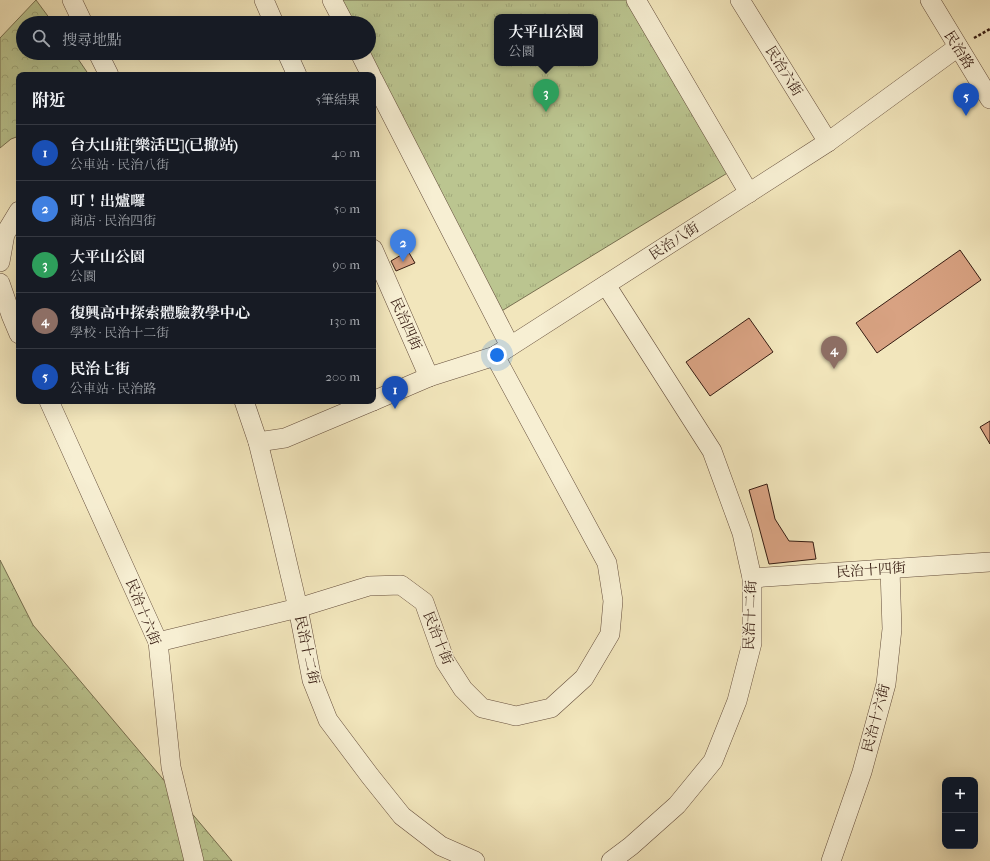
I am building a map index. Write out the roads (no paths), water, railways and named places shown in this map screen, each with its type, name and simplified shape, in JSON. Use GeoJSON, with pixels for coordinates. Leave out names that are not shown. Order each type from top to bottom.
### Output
{"type":"FeatureCollection","features":[{"type":"Feature","properties":{"kind":"street"},"geometry":{"type":"LineString","coordinates":[[72,0],[80,16]]}},
{"type":"Feature","properties":{"kind":"street"},"geometry":{"type":"LineString","coordinates":[[264,0],[271,16]]}},
{"type":"Feature","properties":{"kind":"street"},"geometry":{"type":"LineString","coordinates":[[332,0],[340,16]]}},
{"type":"Feature","properties":{"kind":"street"},"geometry":{"type":"LineString","coordinates":[[636,0],[749,193]]}},
{"type":"Feature","properties":{"kind":"street","name":"民治六街"},"geometry":{"type":"LineString","coordinates":[[740,0],[828,142]]}},
{"type":"Feature","properties":{"kind":"street","name":"民治路"},"geometry":{"type":"LineString","coordinates":[[930,0],[990,99]]}},
{"type":"Feature","properties":{"kind":"street","name":"民治八街"},"geometry":{"type":"LineString","coordinates":[[376,400],[429,377],[503,351],[828,142],[958,48]]}},
{"type":"Feature","properties":{"kind":"street"},"geometry":{"type":"LineString","coordinates":[[102,60],[108,72]]}},
{"type":"Feature","properties":{"kind":"street"},"geometry":{"type":"LineString","coordinates":[[290,60],[296,72]]}},
{"type":"Feature","properties":{"kind":"street"},"geometry":{"type":"LineString","coordinates":[[364,60],[370,72]]}},
{"type":"Feature","properties":{"kind":"street","name":"民治十街"},"geometry":{"type":"LineString","coordinates":[[158,642],[298,608],[369,586],[401,585],[424,602],[445,661],[463,689],[482,708],[516,716],[551,708],[584,678],[610,634],[613,601],[606,563],[376,85]]}},
{"type":"Feature","properties":{"kind":"street"},"geometry":{"type":"LineString","coordinates":[[0,262],[5,234],[16,216]]}},
{"type":"Feature","properties":{"kind":"street","name":"民治四街"},"geometry":{"type":"LineString","coordinates":[[376,256],[429,377]]}},
{"type":"Feature","properties":{"kind":"street"},"geometry":{"type":"LineString","coordinates":[[0,283],[10,315],[16,328]]}},
{"type":"Feature","properties":{"kind":"street","name":"民治十二街"},"geometry":{"type":"LineString","coordinates":[[606,285],[712,451],[742,533],[752,578],[752,643],[737,701],[713,761],[677,805],[612,861]]}},
{"type":"Feature","properties":{"kind":"street","name":"民治十六街"},"geometry":{"type":"LineString","coordinates":[[50,404],[158,642],[171,767],[194,861]]}},
{"type":"Feature","properties":{"kind":"street","name":"民治十二街"},"geometry":{"type":"LineString","coordinates":[[245,404],[258,442],[298,608],[312,680],[328,720],[402,816],[441,846],[475,861]]}},
{"type":"Feature","properties":{"kind":"street","name":"民治八街"},"geometry":{"type":"LineString","coordinates":[[258,442],[285,438],[366,404]]}},
{"type":"Feature","properties":{"kind":"street","name":"民治十四街"},"geometry":{"type":"LineString","coordinates":[[752,578],[990,562]]}},
{"type":"Feature","properties":{"kind":"street","name":"民治十六街"},"geometry":{"type":"LineString","coordinates":[[831,861],[862,772],[886,684],[892,629],[890,569]]}},
{"type":"Feature","properties":{"kind":"place","name":"大平山公園"},"geometry":{"type":"Point","coordinates":[546,112]}},
{"type":"Feature","properties":{"kind":"place","name":"民治七街"},"geometry":{"type":"Point","coordinates":[966,116]}},
{"type":"Feature","properties":{"kind":"place","name":"叮！出爐囉"},"geometry":{"type":"Point","coordinates":[403,262]}},
{"type":"Feature","properties":{"kind":"place","name":"復興高中探索體驗教學中心"},"geometry":{"type":"Point","coordinates":[834,369]}},
{"type":"Feature","properties":{"kind":"place","name":"台大山莊[樂活巴](已撤站)"},"geometry":{"type":"Point","coordinates":[395,409]}}]}
